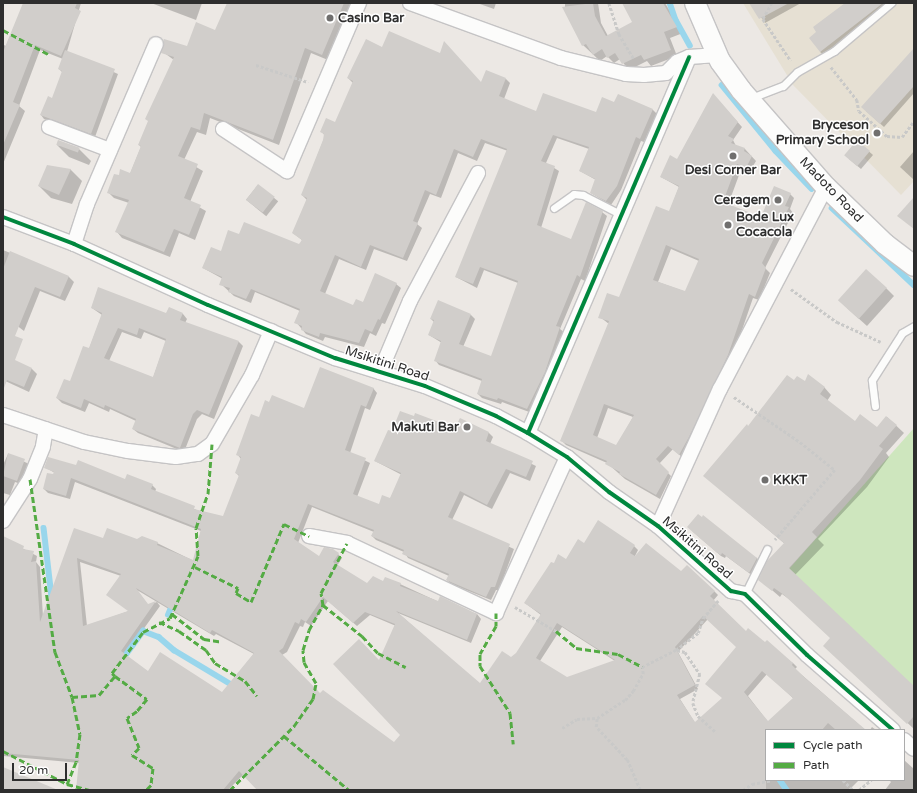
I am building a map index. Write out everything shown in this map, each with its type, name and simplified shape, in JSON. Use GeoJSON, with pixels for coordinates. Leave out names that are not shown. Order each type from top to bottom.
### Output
{"type":"FeatureCollection","features":[{"type":"Feature","properties":{"kind":"main road","name":"Madoto Road"},"geometry":{"type":"LineString","coordinates":[[695,3],[718,55],[749,99],[826,187],[885,244],[914,266]]}},
{"type":"Feature","properties":{"kind":"street"},"geometry":{"type":"LineString","coordinates":[[223,129],[287,171],[359,3]]}},
{"type":"Feature","properties":{"kind":"street"},"geometry":{"type":"LineString","coordinates":[[410,3],[561,58],[626,74],[644,75],[666,73],[677,62],[689,57],[718,55]]}},
{"type":"Feature","properties":{"kind":"street"},"geometry":{"type":"LineString","coordinates":[[74,244],[110,150],[156,44]]}},
{"type":"Feature","properties":{"kind":"street"},"geometry":{"type":"LineString","coordinates":[[528,433],[689,57]]}},
{"type":"Feature","properties":{"kind":"street"},"geometry":{"type":"LineString","coordinates":[[49,126],[110,150]]}},
{"type":"Feature","properties":{"kind":"street"},"geometry":{"type":"LineString","coordinates":[[380,372],[410,301],[478,173]]}},
{"type":"Feature","properties":{"kind":"street"},"geometry":{"type":"LineString","coordinates":[[658,526],[720,389],[826,187]]}},
{"type":"Feature","properties":{"kind":"street","name":"Msikitini Road"},"geometry":{"type":"LineString","coordinates":[[3,217],[74,244],[164,286],[335,358],[425,386],[496,416],[568,457],[609,492],[658,526],[731,591],[745,594]]}},
{"type":"Feature","properties":{"kind":"street"},"geometry":{"type":"LineString","coordinates":[[3,415],[84,442],[128,452],[176,457],[198,454],[212,444],[252,375],[271,331]]}},
{"type":"Feature","properties":{"kind":"street"},"geometry":{"type":"LineString","coordinates":[[3,521],[30,479],[43,446],[46,429]]}},
{"type":"Feature","properties":{"kind":"street"},"geometry":{"type":"LineString","coordinates":[[309,536],[347,543],[496,613],[568,457]]}},
{"type":"Feature","properties":{"kind":"street"},"geometry":{"type":"LineString","coordinates":[[745,594],[807,655],[892,729]]}},
{"type":"Feature","properties":{"kind":"street"},"geometry":{"type":"LineString","coordinates":[[905,741],[914,748]]}},
{"type":"Feature","properties":{"kind":"lane"},"geometry":{"type":"LineString","coordinates":[[749,99],[783,86],[797,72],[834,51],[891,3]]}},
{"type":"Feature","properties":{"kind":"lane"},"geometry":{"type":"LineString","coordinates":[[554,208],[574,194],[583,195],[622,215]]}},
{"type":"Feature","properties":{"kind":"lane"},"geometry":{"type":"LineString","coordinates":[[875,406],[872,380],[902,333],[914,326]]}},
{"type":"Feature","properties":{"kind":"lane"},"geometry":{"type":"LineString","coordinates":[[745,594],[767,550]]}},
{"type":"Feature","properties":{"kind":"path"},"geometry":{"type":"LineString","coordinates":[[609,3],[619,34],[644,75]]}},
{"type":"Feature","properties":{"kind":"path"},"geometry":{"type":"LineString","coordinates":[[772,3],[763,18],[797,72]]}},
{"type":"Feature","properties":{"kind":"path"},"geometry":{"type":"LineString","coordinates":[[823,57],[857,100],[859,111],[887,136],[902,137],[914,121]]}},
{"type":"Feature","properties":{"kind":"path"},"geometry":{"type":"LineString","coordinates":[[256,65],[322,87]]}},
{"type":"Feature","properties":{"kind":"path"},"geometry":{"type":"LineString","coordinates":[[778,279],[838,322],[892,347]]}},
{"type":"Feature","properties":{"kind":"path"},"geometry":{"type":"LineString","coordinates":[[720,389],[800,442],[835,470],[767,550]]}},
{"type":"Feature","properties":{"kind":"path"},"geometry":{"type":"LineString","coordinates":[[562,728],[577,719],[597,718],[625,700],[633,691],[643,674],[642,667],[676,650],[698,633],[703,618],[714,603],[731,591]]}},
{"type":"Feature","properties":{"kind":"path"},"geometry":{"type":"LineString","coordinates":[[496,613],[514,606],[556,631]]}},
{"type":"Feature","properties":{"kind":"path"},"geometry":{"type":"LineString","coordinates":[[676,650],[685,652],[700,674],[693,703],[698,716],[718,733]]}},
{"type":"Feature","properties":{"kind":"path"},"geometry":{"type":"LineString","coordinates":[[597,718],[596,728],[627,760],[640,790]]}},
{"type":"Feature","properties":{"kind":"path"},"geometry":{"type":"LineString","coordinates":[[743,790],[752,784],[767,781]]}},
{"type":"Feature","properties":{"kind":"path"},"geometry":{"type":"LineString","coordinates":[[844,781],[853,790]]}},
{"type":"Feature","properties":{"kind":"path"},"geometry":{"type":"LineString","coordinates":[[859,790],[870,781]]}},
{"type":"Feature","properties":{"kind":"shaded area","name":"Bryceson Primary School"},"geometry":{"type":"Polygon","coordinates":[[[743,3],[914,3],[914,181],[901,195],[793,85],[743,3]]]}},
{"type":"Feature","properties":{"kind":"green space"},"geometry":{"type":"Polygon","coordinates":[[[914,428],[914,688],[789,569],[914,428]]]}},
{"type":"Feature","properties":{"kind":"building"},"geometry":{"type":"Polygon","coordinates":[[[23,3],[77,3],[75,8],[81,11],[61,56],[35,45],[13,102],[20,105],[3,145],[3,52],[23,3]]]}},
{"type":"Feature","properties":{"kind":"building"},"geometry":{"type":"Polygon","coordinates":[[[227,3],[344,3],[322,55],[305,48],[273,140],[204,113],[200,130],[191,127],[178,156],[198,164],[184,198],[201,205],[189,235],[174,229],[164,252],[115,232],[129,200],[107,193],[114,174],[119,175],[120,169],[130,173],[141,146],[138,145],[148,121],[145,119],[174,57],[161,53],[164,39],[187,46],[196,22],[215,30],[227,3]]]}},
{"type":"Feature","properties":{"kind":"building"},"geometry":{"type":"Polygon","coordinates":[[[593,3],[595,16],[606,36],[632,22],[622,3],[663,3],[677,27],[664,32],[671,50],[644,60],[641,55],[622,64],[615,53],[607,58],[602,49],[593,55],[586,44],[582,46],[562,7],[593,3]]]}},
{"type":"Feature","properties":{"kind":"building"},"geometry":{"type":"Polygon","coordinates":[[[749,3],[789,3],[759,19],[749,3]]]}},
{"type":"Feature","properties":{"kind":"building"},"geometry":{"type":"Polygon","coordinates":[[[845,3],[883,3],[820,52],[809,38],[816,32],[813,27],[845,3]]]}},
{"type":"Feature","properties":{"kind":"building"},"geometry":{"type":"Polygon","coordinates":[[[389,31],[440,53],[444,41],[481,82],[486,70],[506,78],[499,96],[536,111],[543,93],[596,112],[602,97],[614,102],[618,94],[653,109],[640,139],[636,137],[617,186],[606,201],[590,193],[595,179],[579,171],[589,147],[553,135],[541,161],[555,166],[537,225],[571,239],[586,202],[603,211],[580,277],[577,275],[556,326],[560,327],[545,372],[527,409],[498,398],[497,400],[477,394],[482,379],[434,361],[441,341],[428,335],[434,320],[430,319],[438,300],[471,314],[459,344],[491,356],[518,281],[480,267],[473,284],[455,277],[507,149],[481,139],[473,157],[454,149],[436,195],[425,190],[413,221],[418,223],[403,258],[370,245],[361,267],[335,255],[320,291],[353,305],[356,299],[363,302],[375,273],[397,283],[380,320],[378,319],[372,332],[365,329],[359,343],[320,333],[319,337],[301,330],[302,326],[294,323],[300,309],[251,289],[246,299],[228,292],[230,288],[219,285],[222,277],[202,268],[211,247],[221,251],[228,230],[239,234],[244,222],[299,244],[302,240],[292,233],[307,198],[301,195],[323,140],[324,134],[320,132],[326,118],[335,122],[353,81],[347,78],[366,39],[382,47],[389,31]]]}},
{"type":"Feature","properties":{"kind":"building"},"geometry":{"type":"Polygon","coordinates":[[[914,48],[914,86],[880,124],[861,107],[914,48]]]}},
{"type":"Feature","properties":{"kind":"building"},"geometry":{"type":"Polygon","coordinates":[[[65,50],[115,69],[91,134],[40,115],[48,96],[52,98],[62,71],[58,69],[65,50]]]}},
{"type":"Feature","properties":{"kind":"building"},"geometry":{"type":"Polygon","coordinates":[[[713,93],[738,122],[728,136],[734,139],[731,143],[745,148],[744,151],[752,156],[746,168],[737,164],[723,202],[761,217],[774,186],[791,193],[785,206],[789,207],[762,263],[766,268],[755,297],[749,294],[728,355],[689,437],[679,455],[668,446],[656,459],[669,472],[656,495],[619,474],[620,472],[605,464],[607,461],[560,441],[609,321],[598,318],[607,293],[619,297],[656,206],[669,211],[679,186],[660,177],[670,155],[677,159],[713,93]],[[666,245],[653,280],[685,291],[699,259],[666,245]],[[604,404],[593,435],[616,445],[634,415],[604,404]]]}},
{"type":"Feature","properties":{"kind":"building"},"geometry":{"type":"Polygon","coordinates":[[[58,140],[80,148],[78,153],[56,145],[58,140]]]}},
{"type":"Feature","properties":{"kind":"building"},"geometry":{"type":"Polygon","coordinates":[[[857,140],[870,151],[857,166],[844,155],[857,140]]]}},
{"type":"Feature","properties":{"kind":"building"},"geometry":{"type":"Polygon","coordinates":[[[47,165],[71,169],[59,195],[38,186],[47,165]]]}},
{"type":"Feature","properties":{"kind":"building"},"geometry":{"type":"Polygon","coordinates":[[[258,184],[275,197],[263,213],[246,200],[258,184]]]}},
{"type":"Feature","properties":{"kind":"building"},"geometry":{"type":"Polygon","coordinates":[[[914,197],[914,229],[897,216],[914,197]]]}},
{"type":"Feature","properties":{"kind":"building"},"geometry":{"type":"Polygon","coordinates":[[[10,251],[69,276],[60,297],[35,287],[15,336],[23,339],[15,360],[32,368],[24,387],[7,380],[4,388],[3,269],[10,251]]]}},
{"type":"Feature","properties":{"kind":"building"},"geometry":{"type":"Polygon","coordinates":[[[866,269],[887,288],[859,319],[838,300],[866,269]]]}},
{"type":"Feature","properties":{"kind":"building"},"geometry":{"type":"Polygon","coordinates":[[[98,287],[166,313],[169,307],[183,313],[180,320],[239,341],[209,415],[197,410],[193,414],[180,448],[132,429],[136,419],[105,405],[104,408],[84,399],[81,408],[56,398],[64,379],[70,381],[83,346],[89,348],[102,313],[91,308],[98,287]],[[118,328],[104,358],[153,377],[166,339],[139,328],[137,335],[118,328]]]}},
{"type":"Feature","properties":{"kind":"building"},"geometry":{"type":"Polygon","coordinates":[[[320,367],[374,388],[366,407],[361,405],[345,450],[366,458],[353,494],[379,504],[382,495],[390,498],[401,473],[374,461],[388,430],[392,431],[400,411],[414,416],[415,413],[455,428],[460,418],[489,432],[486,441],[533,461],[526,477],[506,469],[487,505],[460,491],[448,517],[510,544],[495,587],[491,587],[486,597],[446,580],[449,574],[402,554],[404,550],[371,536],[374,530],[308,504],[294,539],[319,556],[324,547],[333,549],[339,553],[333,562],[367,583],[373,576],[383,581],[385,577],[401,583],[400,586],[438,601],[440,596],[477,614],[467,640],[396,611],[480,683],[502,651],[511,657],[516,653],[541,614],[524,603],[551,562],[554,563],[558,554],[566,559],[578,539],[584,543],[598,520],[635,545],[630,553],[635,556],[646,543],[681,571],[687,565],[715,591],[710,596],[746,631],[748,628],[765,642],[767,640],[793,663],[792,665],[804,677],[865,729],[835,729],[828,723],[823,729],[765,729],[766,790],[257,790],[239,771],[223,790],[76,790],[79,760],[3,753],[3,536],[24,546],[23,549],[34,551],[31,562],[36,561],[40,622],[74,528],[103,538],[107,528],[137,539],[142,536],[158,542],[157,545],[193,560],[201,529],[71,478],[66,496],[43,489],[47,473],[53,474],[54,472],[44,468],[48,457],[76,465],[78,460],[125,479],[127,474],[153,484],[151,489],[195,506],[194,509],[223,516],[239,475],[235,473],[241,457],[236,455],[251,414],[259,417],[265,400],[269,402],[272,395],[304,408],[320,367]],[[77,558],[83,626],[128,611],[106,595],[121,574],[77,558]],[[136,588],[148,604],[156,601],[121,651],[148,671],[160,652],[222,692],[254,653],[212,630],[210,633],[136,588]],[[323,597],[306,622],[301,619],[299,624],[295,622],[283,648],[279,651],[320,693],[323,690],[394,742],[400,735],[333,664],[359,639],[379,660],[395,624],[365,612],[353,623],[323,597]],[[703,616],[675,647],[695,685],[677,695],[695,722],[722,698],[705,684],[736,647],[703,616]],[[557,623],[536,658],[567,677],[615,660],[557,623]],[[762,671],[744,692],[768,721],[793,698],[762,671]]]}},
{"type":"Feature","properties":{"kind":"building"},"geometry":{"type":"Polygon","coordinates":[[[808,374],[825,387],[820,394],[855,421],[860,414],[877,427],[886,416],[897,425],[879,446],[883,449],[860,480],[812,532],[817,537],[789,568],[914,686],[914,716],[907,724],[823,646],[830,638],[784,595],[774,588],[772,591],[758,580],[767,561],[784,543],[703,476],[747,424],[748,426],[787,375],[794,380],[797,376],[805,381],[808,374]]]}},
{"type":"Feature","properties":{"kind":"building"},"geometry":{"type":"Polygon","coordinates":[[[8,453],[25,459],[17,481],[3,476],[8,453]]]}},
{"type":"Feature","properties":{"kind":"building"},"geometry":{"type":"Polygon","coordinates":[[[698,514],[702,517],[703,515],[757,558],[749,573],[722,553],[721,555],[716,552],[687,527],[698,514]]]}},
{"type":"Feature","properties":{"kind":"building"},"geometry":{"type":"Polygon","coordinates":[[[3,767],[58,790],[3,790],[3,767]]]}},
{"type":"Feature","properties":{"kind":"waterway"},"geometry":{"type":"LineString","coordinates":[[670,3],[676,20],[690,45]]}},
{"type":"Feature","properties":{"kind":"waterway"},"geometry":{"type":"LineString","coordinates":[[722,85],[776,151],[812,189]]}},
{"type":"Feature","properties":{"kind":"waterway"},"geometry":{"type":"LineString","coordinates":[[832,208],[914,285]]}},
{"type":"Feature","properties":{"kind":"waterway"},"geometry":{"type":"LineString","coordinates":[[44,528],[52,597]]}},
{"type":"Feature","properties":{"kind":"waterway"},"geometry":{"type":"LineString","coordinates":[[168,615],[173,603]]}},
{"type":"Feature","properties":{"kind":"waterway"},"geometry":{"type":"LineString","coordinates":[[122,660],[143,631],[159,637],[174,650],[234,686]]}},
{"type":"Feature","properties":{"kind":"waterway"},"geometry":{"type":"LineString","coordinates":[[781,781],[787,790]]}},
{"type":"Feature","properties":{"kind":"marked path"},"geometry":{"type":"LineString","coordinates":[[3,30],[48,54]]}},
{"type":"Feature","properties":{"kind":"marked path"},"geometry":{"type":"LineString","coordinates":[[72,697],[99,695],[115,676],[112,673],[143,632],[170,618],[198,556],[196,528],[208,494],[212,444]]}},
{"type":"Feature","properties":{"kind":"marked path"},"geometry":{"type":"LineString","coordinates":[[30,479],[55,652],[72,697],[80,734],[76,762],[67,784]]}},
{"type":"Feature","properties":{"kind":"marked path"},"geometry":{"type":"LineString","coordinates":[[195,567],[238,588],[236,593],[251,602],[284,524],[309,536]]}},
{"type":"Feature","properties":{"kind":"marked path"},"geometry":{"type":"LineString","coordinates":[[230,790],[294,726],[313,699],[316,683],[304,662],[303,650],[309,630],[323,605],[321,593],[347,543]]}},
{"type":"Feature","properties":{"kind":"marked path"},"geometry":{"type":"LineString","coordinates":[[323,605],[362,636],[378,653],[406,667]]}},
{"type":"Feature","properties":{"kind":"marked path"},"geometry":{"type":"LineString","coordinates":[[496,613],[496,626],[480,654],[480,666],[510,713],[513,744]]}},
{"type":"Feature","properties":{"kind":"marked path"},"geometry":{"type":"LineString","coordinates":[[170,618],[172,614],[204,639],[222,642]]}},
{"type":"Feature","properties":{"kind":"marked path"},"geometry":{"type":"LineString","coordinates":[[159,622],[179,631],[206,650],[215,663],[245,681],[257,696]]}},
{"type":"Feature","properties":{"kind":"marked path"},"geometry":{"type":"LineString","coordinates":[[556,631],[576,648],[618,654],[642,667]]}},
{"type":"Feature","properties":{"kind":"marked path"},"geometry":{"type":"LineString","coordinates":[[115,676],[147,699],[137,711],[127,718],[139,748],[132,755],[153,768],[151,785],[146,790]]}},
{"type":"Feature","properties":{"kind":"marked path"},"geometry":{"type":"LineString","coordinates":[[284,736],[349,790]]}},
{"type":"Feature","properties":{"kind":"marked path"},"geometry":{"type":"LineString","coordinates":[[3,751],[67,784],[90,790]]}},
{"type":"Feature","properties":{"kind":"cycle path"},"geometry":{"type":"LineString","coordinates":[[528,433],[689,57]]}},
{"type":"Feature","properties":{"kind":"cycle path"},"geometry":{"type":"LineString","coordinates":[[3,217],[74,244],[208,305],[335,358],[425,386],[496,416],[528,433],[567,457],[609,492],[658,526],[731,591],[745,594],[807,655],[892,729]]}},
{"type":"Feature","properties":{"kind":"place","name":"Casino Bar"},"geometry":{"type":"Point","coordinates":[330,18]}},
{"type":"Feature","properties":{"kind":"place","name":"Bryceson Primary School"},"geometry":{"type":"Point","coordinates":[877,133]}},
{"type":"Feature","properties":{"kind":"place","name":"Desi Corner Bar"},"geometry":{"type":"Point","coordinates":[733,156]}},
{"type":"Feature","properties":{"kind":"place","name":"Ceragem"},"geometry":{"type":"Point","coordinates":[778,200]}},
{"type":"Feature","properties":{"kind":"place","name":"Bode Lux Cocacola"},"geometry":{"type":"Point","coordinates":[728,225]}},
{"type":"Feature","properties":{"kind":"place","name":"Makuti Bar"},"geometry":{"type":"Point","coordinates":[467,427]}},
{"type":"Feature","properties":{"kind":"place","name":"KKKT"},"geometry":{"type":"Point","coordinates":[765,480]}}]}
